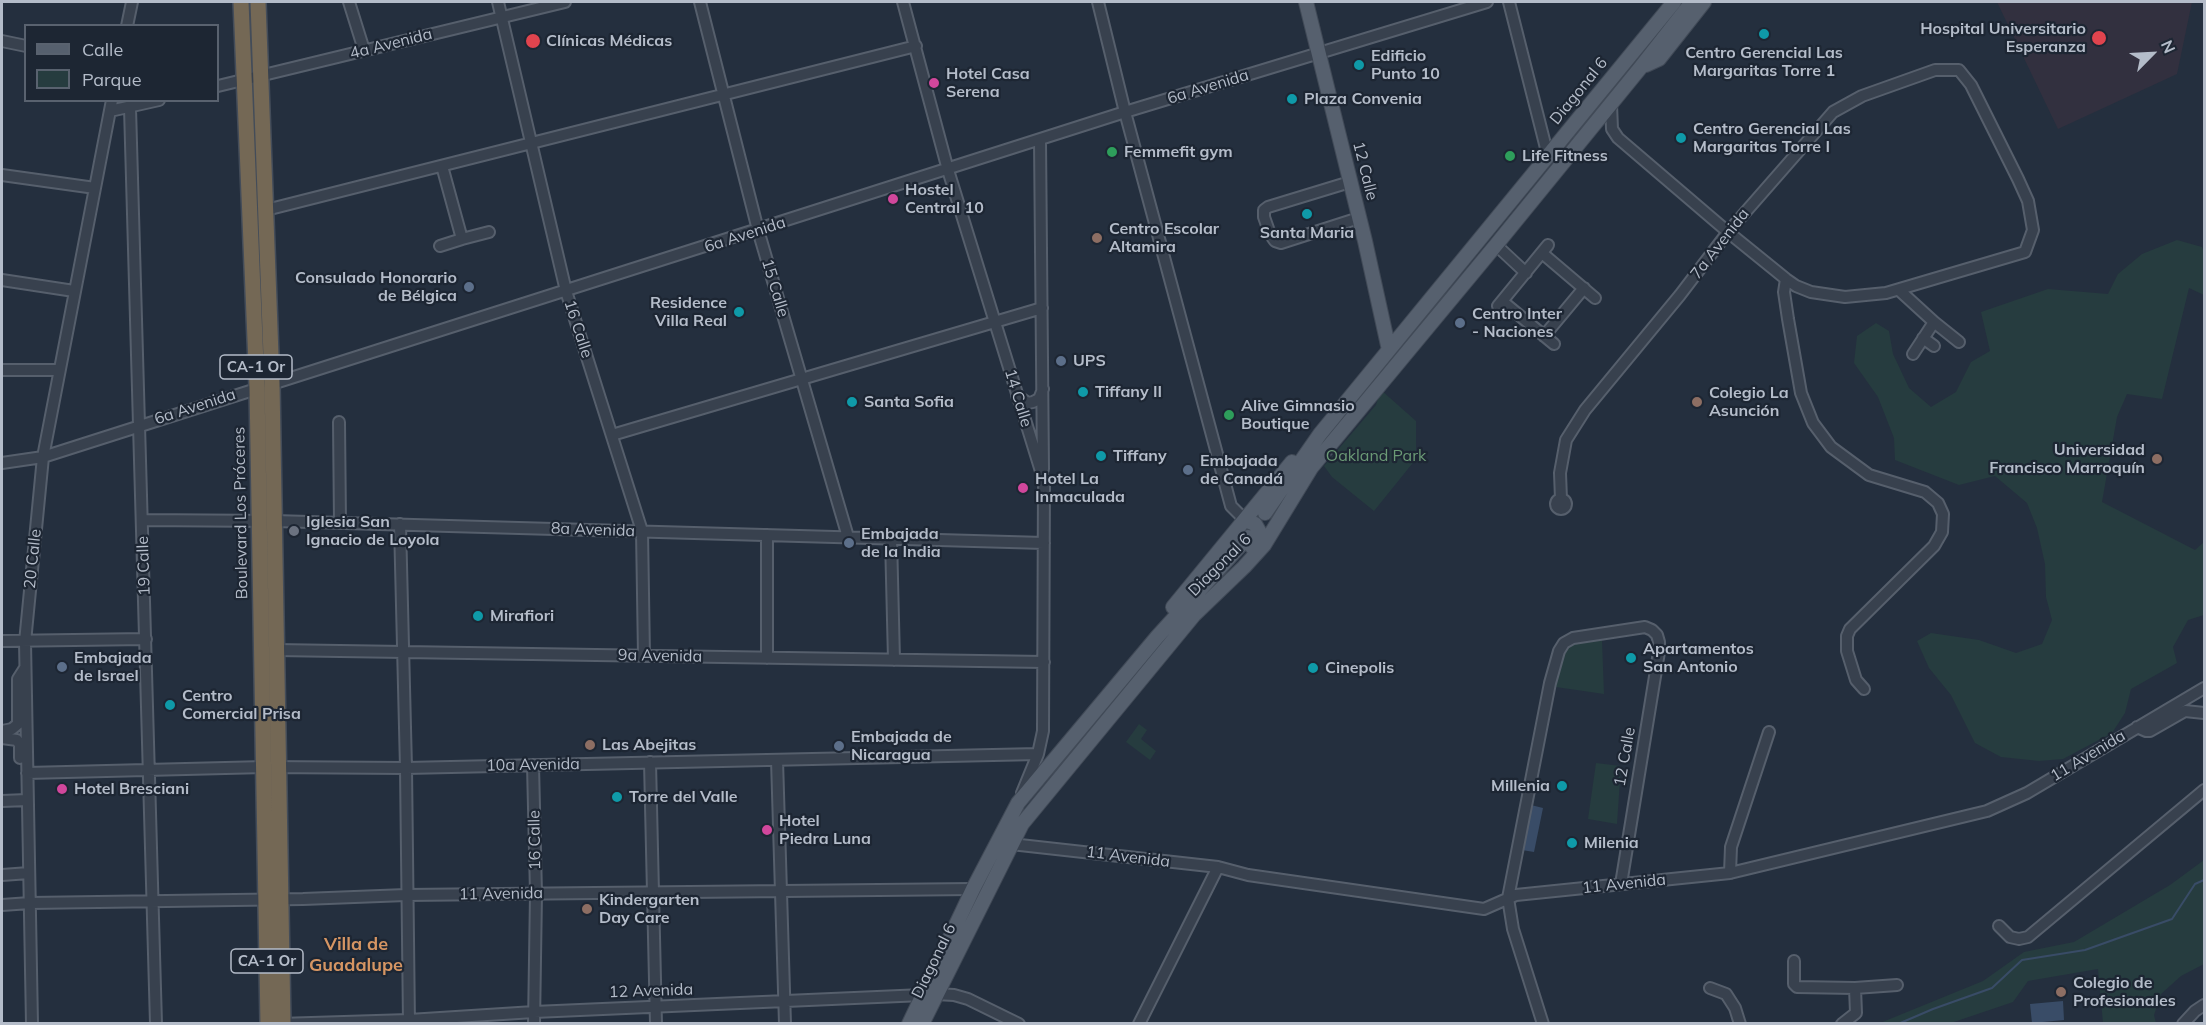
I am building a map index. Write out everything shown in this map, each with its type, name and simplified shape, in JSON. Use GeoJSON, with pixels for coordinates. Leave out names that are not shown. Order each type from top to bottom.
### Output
{"type":"FeatureCollection","features":[{"type":"Feature","properties":{"kind":"highway","name":"Boulevard Los Próceres"},"geometry":{"type":"LineString","coordinates":[[242,2],[244,79],[264,386]]}},
{"type":"Feature","properties":{"kind":"highway","name":"Boulevard Los Próceres"},"geometry":{"type":"LineString","coordinates":[[258,2],[266,210],[264,386],[272,767],[273,899],[268,1023]]}},
{"type":"Feature","properties":{"kind":"highway","name":"Boulevard Los Próceres"},"geometry":{"type":"LineString","coordinates":[[267,521],[276,650],[272,767]]}},
{"type":"Feature","properties":{"kind":"highway","name":"Boulevard Los Próceres"},"geometry":{"type":"LineString","coordinates":[[273,899],[283,1023]]}},
{"type":"Feature","properties":{"kind":"main road","name":"12 Calle"},"geometry":{"type":"LineString","coordinates":[[1306,2],[1389,350]]}},
{"type":"Feature","properties":{"kind":"main road","name":"Diagonal 6"},"geometry":{"type":"LineString","coordinates":[[1157,637],[1159,624],[1245,520],[1259,511],[1303,447],[1320,434],[1674,2]]}},
{"type":"Feature","properties":{"kind":"main road","name":"Diagonal 6"},"geometry":{"type":"LineString","coordinates":[[909,1023],[930,995],[1022,824],[1205,603],[1264,545],[1312,466],[1496,246],[1692,2]]}},
{"type":"Feature","properties":{"kind":"main road"},"geometry":{"type":"LineString","coordinates":[[1641,67],[1659,59],[1704,2]]}},
{"type":"Feature","properties":{"kind":"main road"},"geometry":{"type":"LineString","coordinates":[[1381,312],[1390,324],[1400,327],[1439,313]]}},
{"type":"Feature","properties":{"kind":"main road"},"geometry":{"type":"LineString","coordinates":[[1205,603],[1207,595],[1260,538],[1257,526],[1245,520]]}},
{"type":"Feature","properties":{"kind":"main road","name":"Diagonal 6"},"geometry":{"type":"LineString","coordinates":[[922,1023],[930,995],[973,889],[1018,803],[1157,637],[1248,537]]}},
{"type":"Feature","properties":{"kind":"street"},"geometry":{"type":"LineString","coordinates":[[127,24],[132,2]]}},
{"type":"Feature","properties":{"kind":"street"},"geometry":{"type":"LineString","coordinates":[[349,2],[363,50]]}},
{"type":"Feature","properties":{"kind":"street","name":"16 Calle"},"geometry":{"type":"LineString","coordinates":[[498,2],[566,291],[642,531],[644,656]]}},
{"type":"Feature","properties":{"kind":"street","name":"4a Avenida"},"geometry":{"type":"LineString","coordinates":[[219,86],[565,2]]}},
{"type":"Feature","properties":{"kind":"street","name":"15 Calle"},"geometry":{"type":"LineString","coordinates":[[700,2],[758,230],[848,537]]}},
{"type":"Feature","properties":{"kind":"street","name":"14 Calle"},"geometry":{"type":"LineString","coordinates":[[903,2],[948,170],[1044,481],[1043,731],[1038,754],[1018,803]]}},
{"type":"Feature","properties":{"kind":"street"},"geometry":{"type":"LineString","coordinates":[[1098,2],[1125,112],[1231,506],[1245,520]]}},
{"type":"Feature","properties":{"kind":"street","name":"6a Avenida"},"geometry":{"type":"LineString","coordinates":[[2,463],[43,457],[1125,112],[1487,2]]}},
{"type":"Feature","properties":{"kind":"street"},"geometry":{"type":"LineString","coordinates":[[1509,2],[1548,156]]}},
{"type":"Feature","properties":{"kind":"street"},"geometry":{"type":"LineString","coordinates":[[2,41],[24,46]]}},
{"type":"Feature","properties":{"kind":"street"},"geometry":{"type":"LineString","coordinates":[[266,210],[916,46]]}},
{"type":"Feature","properties":{"kind":"street","name":"7a Avenida"},"geometry":{"type":"LineString","coordinates":[[1561,499],[1560,473],[1566,440],[1585,410],[1680,295],[1728,232],[1833,112],[1862,96],[1892,84],[1935,70],[1959,70],[1971,85],[2018,179],[2028,201],[2033,230],[2025,252],[1899,290]]}},
{"type":"Feature","properties":{"kind":"street"},"geometry":{"type":"LineString","coordinates":[[111,106],[130,108],[152,102]]}},
{"type":"Feature","properties":{"kind":"street"},"geometry":{"type":"LineString","coordinates":[[1611,104],[1612,129],[1618,138],[1728,232],[1796,286],[1834,296],[1859,297],[1899,290],[1959,342]]}},
{"type":"Feature","properties":{"kind":"street","name":"20 Calle"},"geometry":{"type":"LineString","coordinates":[[32,1023],[25,642],[43,457],[74,291],[89,187],[111,106]]}},
{"type":"Feature","properties":{"kind":"street","name":"19 Calle"},"geometry":{"type":"LineString","coordinates":[[130,108],[156,1023]]}},
{"type":"Feature","properties":{"kind":"street"},"geometry":{"type":"LineString","coordinates":[[1040,140],[1044,481]]}},
{"type":"Feature","properties":{"kind":"street"},"geometry":{"type":"LineString","coordinates":[[442,166],[462,239]]}},
{"type":"Feature","properties":{"kind":"street"},"geometry":{"type":"LineString","coordinates":[[2,175],[89,187]]}},
{"type":"Feature","properties":{"kind":"street"},"geometry":{"type":"LineString","coordinates":[[1350,182],[1268,207],[1264,210],[1264,217],[1270,234],[1275,241],[1281,243],[1359,218]]}},
{"type":"Feature","properties":{"kind":"street"},"geometry":{"type":"LineString","coordinates":[[440,246],[489,232]]}},
{"type":"Feature","properties":{"kind":"street"},"geometry":{"type":"LineString","coordinates":[[1496,246],[1526,273]]}},
{"type":"Feature","properties":{"kind":"street"},"geometry":{"type":"LineString","coordinates":[[1554,344],[1500,303],[1545,249],[1595,298]]}},
{"type":"Feature","properties":{"kind":"street"},"geometry":{"type":"LineString","coordinates":[[1786,279],[1784,292],[1801,393],[1813,423],[1831,447],[1869,475],[1925,492],[1938,503],[1943,513],[1942,532],[1934,546],[1850,629],[1846,636],[1847,651],[1856,680],[1864,689]]}},
{"type":"Feature","properties":{"kind":"street"},"geometry":{"type":"LineString","coordinates":[[2,280],[74,291]]}},
{"type":"Feature","properties":{"kind":"street"},"geometry":{"type":"LineString","coordinates":[[1544,336],[1584,288]]}},
{"type":"Feature","properties":{"kind":"street"},"geometry":{"type":"LineString","coordinates":[[612,435],[802,377],[1042,308]]}},
{"type":"Feature","properties":{"kind":"street"},"geometry":{"type":"LineString","coordinates":[[1912,354],[1934,322]]}},
{"type":"Feature","properties":{"kind":"street"},"geometry":{"type":"LineString","coordinates":[[1923,338],[1934,346]]}},
{"type":"Feature","properties":{"kind":"street"},"geometry":{"type":"LineString","coordinates":[[2,369],[60,370]]}},
{"type":"Feature","properties":{"kind":"street"},"geometry":{"type":"LineString","coordinates":[[1017,396],[1028,403],[1033,402],[1039,399],[1043,389]]}},
{"type":"Feature","properties":{"kind":"street"},"geometry":{"type":"LineString","coordinates":[[339,422],[340,523]]}},
{"type":"Feature","properties":{"kind":"street"},"geometry":{"type":"LineString","coordinates":[[1033,447],[1039,449],[1043,441]]}},
{"type":"Feature","properties":{"kind":"street"},"geometry":{"type":"LineString","coordinates":[[1231,506],[1242,512],[1259,511]]}},
{"type":"Feature","properties":{"kind":"street","name":"8a Avenida"},"geometry":{"type":"LineString","coordinates":[[142,520],[400,524],[1044,543]]}},
{"type":"Feature","properties":{"kind":"street"},"geometry":{"type":"LineString","coordinates":[[400,524],[409,1022]]}},
{"type":"Feature","properties":{"kind":"street"},"geometry":{"type":"LineString","coordinates":[[767,535],[767,658]]}},
{"type":"Feature","properties":{"kind":"street"},"geometry":{"type":"LineString","coordinates":[[891,538],[894,660]]}},
{"type":"Feature","properties":{"kind":"street","name":"12 Calle"},"geometry":{"type":"LineString","coordinates":[[1508,898],[1550,683],[1559,651],[1564,643],[1581,635],[1645,627],[1657,635],[1659,652],[1621,884]]}},
{"type":"Feature","properties":{"kind":"street"},"geometry":{"type":"LineString","coordinates":[[2,641],[146,639]]}},
{"type":"Feature","properties":{"kind":"street","name":"9a Avenida"},"geometry":{"type":"LineString","coordinates":[[276,650],[1044,662]]}},
{"type":"Feature","properties":{"kind":"street"},"geometry":{"type":"LineString","coordinates":[[2,731],[16,727],[19,720],[18,679],[25,668]]}},
{"type":"Feature","properties":{"kind":"street","name":"11 Avenida"},"geometry":{"type":"LineString","coordinates":[[1011,844],[1218,867],[1248,875],[1484,909],[1516,895],[1730,873],[1987,811],[2027,793],[2137,726],[2205,688]]}},
{"type":"Feature","properties":{"kind":"street"},"geometry":{"type":"LineString","coordinates":[[2137,726],[2150,731],[2185,711],[2205,713]]}},
{"type":"Feature","properties":{"kind":"street"},"geometry":{"type":"LineString","coordinates":[[1730,873],[1731,847],[1769,732]]}},
{"type":"Feature","properties":{"kind":"street"},"geometry":{"type":"LineString","coordinates":[[2,738],[15,739],[20,745],[21,782],[27,801],[2,801]]}},
{"type":"Feature","properties":{"kind":"street","name":"10a Avenida"},"geometry":{"type":"LineString","coordinates":[[27,773],[272,767],[406,768],[1038,754]]}},
{"type":"Feature","properties":{"kind":"street"},"geometry":{"type":"LineString","coordinates":[[777,760],[785,1023]]}},
{"type":"Feature","properties":{"kind":"street"},"geometry":{"type":"LineString","coordinates":[[650,762],[656,1023]]}},
{"type":"Feature","properties":{"kind":"street","name":"16 Calle"},"geometry":{"type":"LineString","coordinates":[[533,765],[536,894],[534,1023]]}},
{"type":"Feature","properties":{"kind":"street"},"geometry":{"type":"LineString","coordinates":[[1999,926],[2010,937],[2019,939],[2028,937],[2205,790]]}},
{"type":"Feature","properties":{"kind":"street"},"geometry":{"type":"LineString","coordinates":[[1139,1023],[1218,867]]}},
{"type":"Feature","properties":{"kind":"street"},"geometry":{"type":"LineString","coordinates":[[2,870],[29,869]]}},
{"type":"Feature","properties":{"kind":"street"},"geometry":{"type":"LineString","coordinates":[[2,875],[29,869]]}},
{"type":"Feature","properties":{"kind":"street","name":"11 Avenida"},"geometry":{"type":"LineString","coordinates":[[2,905],[406,895],[973,889]]}},
{"type":"Feature","properties":{"kind":"street"},"geometry":{"type":"LineString","coordinates":[[1508,898],[1514,929],[1543,1023]]}},
{"type":"Feature","properties":{"kind":"street"},"geometry":{"type":"LineString","coordinates":[[1794,961],[1794,984],[1797,987],[1856,988],[1897,985]]}},
{"type":"Feature","properties":{"kind":"street"},"geometry":{"type":"LineString","coordinates":[[1710,988],[1726,994],[1735,1008],[1740,1023]]}},
{"type":"Feature","properties":{"kind":"street"},"geometry":{"type":"LineString","coordinates":[[1842,1023],[1856,1013],[1856,988]]}},
{"type":"Feature","properties":{"kind":"street","name":"12 Avenida"},"geometry":{"type":"LineString","coordinates":[[279,1023],[409,1022],[534,1012],[954,995],[968,999],[1019,1023]]}},
{"type":"Feature","properties":{"kind":"street"},"geometry":{"type":"LineString","coordinates":[[2183,1023],[2205,1005]]}},
{"type":"Feature","properties":{"kind":"shaded area","name":"Hospital Universitario Esperanza"},"geometry":{"type":"Polygon","coordinates":[[[1997,2],[2192,2],[2177,74],[2058,129],[1997,2]]]}},
{"type":"Feature","properties":{"kind":"green space"},"geometry":{"type":"Polygon","coordinates":[[[2177,240],[2202,247],[2204,295],[2189,288],[2162,399],[2127,394],[2117,417],[2102,502],[2195,550],[2204,542],[2204,615],[2188,620],[2173,647],[2177,663],[2131,689],[2125,713],[2112,733],[2063,759],[2039,761],[2001,757],[1975,743],[1951,695],[1929,668],[1917,641],[1931,633],[1979,640],[2016,653],[2042,644],[2052,620],[2046,597],[2045,564],[2037,528],[2027,503],[1995,476],[1959,485],[1895,460],[1894,438],[1878,397],[1854,363],[1857,336],[1876,323],[1889,331],[1893,354],[1909,388],[1931,407],[1956,392],[1971,362],[1990,351],[1981,312],[2048,289],[2108,294],[2118,274],[2142,254],[2177,240]]]}},
{"type":"Feature","properties":{"kind":"green space","name":"Oakland Park"},"geometry":{"type":"Polygon","coordinates":[[[1381,390],[1416,421],[1416,459],[1374,511],[1332,477],[1324,466],[1376,405],[1381,390]]]}},
{"type":"Feature","properties":{"kind":"green space"},"geometry":{"type":"Polygon","coordinates":[[[1602,640],[1604,694],[1549,686],[1560,652],[1573,643],[1602,640]]]}},
{"type":"Feature","properties":{"kind":"green space"},"geometry":{"type":"Polygon","coordinates":[[[1139,724],[1147,730],[1141,739],[1156,751],[1150,760],[1126,742],[1139,724]]]}},
{"type":"Feature","properties":{"kind":"green space"},"geometry":{"type":"Polygon","coordinates":[[[1596,763],[1621,766],[1617,824],[1588,819],[1596,763]]]}},
{"type":"Feature","properties":{"kind":"green space"},"geometry":{"type":"Polygon","coordinates":[[[2204,860],[2204,964],[2181,976],[2161,994],[2154,1015],[2156,1023],[2103,1023],[2098,969],[2028,981],[2013,1002],[1951,1023],[1880,1023],[1983,981],[2024,952],[2074,942],[2170,885],[2204,860]]]}},
{"type":"Feature","properties":{"kind":"water"},"geometry":{"type":"Polygon","coordinates":[[[1531,805],[1543,808],[1534,852],[1522,850],[1531,805]]]}},
{"type":"Feature","properties":{"kind":"water"},"geometry":{"type":"Polygon","coordinates":[[[2063,1001],[2064,1020],[2032,1023],[2030,1004],[2063,1001]]]}},
{"type":"Feature","properties":{"kind":"waterway"},"geometry":{"type":"LineString","coordinates":[[1898,1024],[1992,988],[2022,960],[2085,950],[2172,919],[2195,884],[2204,880]]}},
{"type":"Feature","properties":{"kind":"place","name":"Centro Gerencial Las Margaritas Torre 1"},"geometry":{"type":"Point","coordinates":[1764,34]}},
{"type":"Feature","properties":{"kind":"place","name":"Hospital Universitario Esperanza"},"geometry":{"type":"Point","coordinates":[2099,38]}},
{"type":"Feature","properties":{"kind":"place","name":"Clínicas Médicas"},"geometry":{"type":"Point","coordinates":[533,41]}},
{"type":"Feature","properties":{"kind":"place","name":"Edificio Punto 10"},"geometry":{"type":"Point","coordinates":[1359,65]}},
{"type":"Feature","properties":{"kind":"place","name":"Hotel Casa Serena"},"geometry":{"type":"Point","coordinates":[934,83]}},
{"type":"Feature","properties":{"kind":"place","name":"Plaza Convenia"},"geometry":{"type":"Point","coordinates":[1292,99]}},
{"type":"Feature","properties":{"kind":"place","name":"Centro Gerencial Las Margaritas Torre I"},"geometry":{"type":"Point","coordinates":[1681,138]}},
{"type":"Feature","properties":{"kind":"place","name":"Femmefit gym"},"geometry":{"type":"Point","coordinates":[1112,152]}},
{"type":"Feature","properties":{"kind":"place","name":"Life Fitness"},"geometry":{"type":"Point","coordinates":[1510,156]}},
{"type":"Feature","properties":{"kind":"place","name":"Hostel Central 10"},"geometry":{"type":"Point","coordinates":[893,199]}},
{"type":"Feature","properties":{"kind":"place","name":"Santa Maria"},"geometry":{"type":"Point","coordinates":[1307,214]}},
{"type":"Feature","properties":{"kind":"place","name":"Centro Escolar Altamira"},"geometry":{"type":"Point","coordinates":[1097,238]}},
{"type":"Feature","properties":{"kind":"place","name":"Consulado Honorario de Bélgica"},"geometry":{"type":"Point","coordinates":[469,287]}},
{"type":"Feature","properties":{"kind":"place","name":"Residence Villa Real"},"geometry":{"type":"Point","coordinates":[739,312]}},
{"type":"Feature","properties":{"kind":"place","name":"Centro Inter - Naciones"},"geometry":{"type":"Point","coordinates":[1460,323]}},
{"type":"Feature","properties":{"kind":"place","name":"UPS"},"geometry":{"type":"Point","coordinates":[1061,361]}},
{"type":"Feature","properties":{"kind":"place","name":"Tiffany II"},"geometry":{"type":"Point","coordinates":[1083,392]}},
{"type":"Feature","properties":{"kind":"place","name":"Santa Sofia"},"geometry":{"type":"Point","coordinates":[852,402]}},
{"type":"Feature","properties":{"kind":"place","name":"Colegio La Asunción"},"geometry":{"type":"Point","coordinates":[1697,402]}},
{"type":"Feature","properties":{"kind":"place","name":"Alive Gimnasio Boutique"},"geometry":{"type":"Point","coordinates":[1229,415]}},
{"type":"Feature","properties":{"kind":"place","name":"Tiffany"},"geometry":{"type":"Point","coordinates":[1101,456]}},
{"type":"Feature","properties":{"kind":"place","name":"Universidad Francisco Marroquín"},"geometry":{"type":"Point","coordinates":[2157,459]}},
{"type":"Feature","properties":{"kind":"place","name":"Embajada de Canadá"},"geometry":{"type":"Point","coordinates":[1188,470]}},
{"type":"Feature","properties":{"kind":"place","name":"Hotel La Inmaculada"},"geometry":{"type":"Point","coordinates":[1023,488]}},
{"type":"Feature","properties":{"kind":"place","name":"Iglesia San Ignacio de Loyola"},"geometry":{"type":"Point","coordinates":[294,531]}},
{"type":"Feature","properties":{"kind":"place","name":"Embajada de la India"},"geometry":{"type":"Point","coordinates":[849,543]}},
{"type":"Feature","properties":{"kind":"place","name":"Mirafiori"},"geometry":{"type":"Point","coordinates":[478,616]}},
{"type":"Feature","properties":{"kind":"place","name":"Apartamentos San Antonio"},"geometry":{"type":"Point","coordinates":[1631,658]}},
{"type":"Feature","properties":{"kind":"place","name":"Embajada de Israel"},"geometry":{"type":"Point","coordinates":[62,667]}},
{"type":"Feature","properties":{"kind":"place","name":"Cinepolis"},"geometry":{"type":"Point","coordinates":[1313,668]}},
{"type":"Feature","properties":{"kind":"place","name":"Centro Comercial Prisa"},"geometry":{"type":"Point","coordinates":[170,705]}},
{"type":"Feature","properties":{"kind":"place","name":"Las Abejitas"},"geometry":{"type":"Point","coordinates":[590,745]}},
{"type":"Feature","properties":{"kind":"place","name":"Embajada de Nicaragua"},"geometry":{"type":"Point","coordinates":[839,746]}},
{"type":"Feature","properties":{"kind":"place","name":"Millenia"},"geometry":{"type":"Point","coordinates":[1562,786]}},
{"type":"Feature","properties":{"kind":"place","name":"Hotel Bresciani"},"geometry":{"type":"Point","coordinates":[62,789]}},
{"type":"Feature","properties":{"kind":"place","name":"Torre del Valle"},"geometry":{"type":"Point","coordinates":[617,797]}},
{"type":"Feature","properties":{"kind":"place","name":"Hotel Piedra Luna"},"geometry":{"type":"Point","coordinates":[767,830]}},
{"type":"Feature","properties":{"kind":"place","name":"Milenia"},"geometry":{"type":"Point","coordinates":[1572,843]}},
{"type":"Feature","properties":{"kind":"place","name":"Kindergarten Day Care"},"geometry":{"type":"Point","coordinates":[587,909]}},
{"type":"Feature","properties":{"kind":"place","name":"Colegio de Profesionales"},"geometry":{"type":"Point","coordinates":[2061,992]}},
{"type":"Feature","properties":{"kind":"district","name":"Villa de Guadalupe"},"geometry":{"type":"Point","coordinates":[356,955]}}]}
